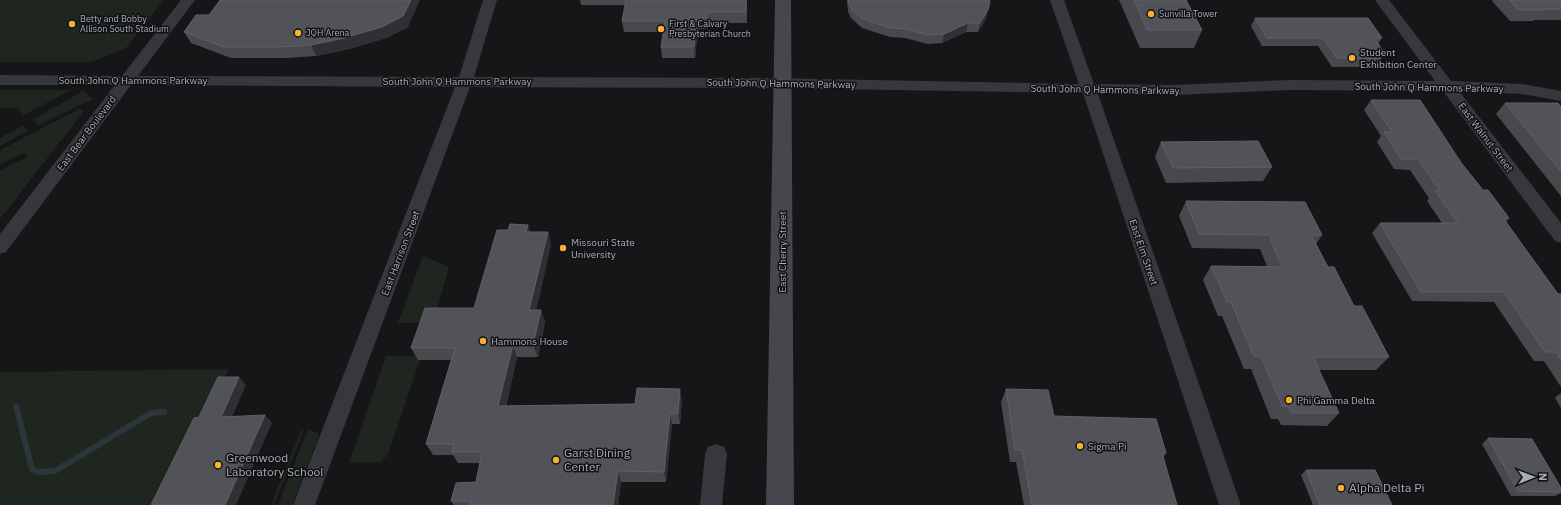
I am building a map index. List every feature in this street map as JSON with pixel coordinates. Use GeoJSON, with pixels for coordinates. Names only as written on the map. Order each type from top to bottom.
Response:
{"type":"FeatureCollection","features":[{"type":"Feature","properties":{"kind":"street","name":"East Bear Boulevard"},"geometry":{"type":"LineString","coordinates":[[0,247],[188,0]]}},
{"type":"Feature","properties":{"kind":"street","name":"East Harrison Street"},"geometry":{"type":"LineString","coordinates":[[304,505],[465,81],[490,0]]}},
{"type":"Feature","properties":{"kind":"street","name":"East Cherry Street"},"geometry":{"type":"LineString","coordinates":[[780,505],[783,0]]}},
{"type":"Feature","properties":{"kind":"street","name":"East Elm Street"},"geometry":{"type":"LineString","coordinates":[[1057,0],[1089,89],[1230,505]]}},
{"type":"Feature","properties":{"kind":"street","name":"East Walnut Street"},"geometry":{"type":"LineString","coordinates":[[1382,0],[1561,236]]}},
{"type":"Feature","properties":{"kind":"street","name":"South John Q Hammons Parkway"},"geometry":{"type":"LineString","coordinates":[[0,80],[127,79],[783,83],[1217,90],[1290,85],[1448,86],[1505,88],[1561,96]]}},
{"type":"Feature","properties":{"kind":"street"},"geometry":{"type":"LineString","coordinates":[[711,505],[716,454]]}},
{"type":"Feature","properties":{"kind":"shaded area","name":"Betty and Bobby Allison South Stadium"},"geometry":{"type":"Polygon","coordinates":[[[0,0],[164,0],[126,48],[92,62],[0,62],[0,0]]]}},
{"type":"Feature","properties":{"kind":"shaded area"},"geometry":{"type":"Polygon","coordinates":[[[0,90],[71,90],[24,115],[17,108],[0,108],[0,90]]]}},
{"type":"Feature","properties":{"kind":"shaded area"},"geometry":{"type":"Polygon","coordinates":[[[83,91],[93,99],[39,125],[32,120],[83,91]]]}},
{"type":"Feature","properties":{"kind":"shaded area"},"geometry":{"type":"Polygon","coordinates":[[[79,109],[84,111],[0,219],[0,191],[2,189],[0,189],[0,170],[28,157],[24,153],[0,164],[0,150],[79,109]]]}},
{"type":"Feature","properties":{"kind":"shaded area"},"geometry":{"type":"Polygon","coordinates":[[[23,125],[29,131],[0,146],[0,138],[23,125]]]}},
{"type":"Feature","properties":{"kind":"shaded area"},"geometry":{"type":"Polygon","coordinates":[[[423,256],[449,267],[434,320],[430,323],[398,323],[423,256]]]}},
{"type":"Feature","properties":{"kind":"shaded area"},"geometry":{"type":"Polygon","coordinates":[[[386,356],[420,356],[420,360],[387,457],[384,457],[381,462],[349,463],[386,356]]]}},
{"type":"Feature","properties":{"kind":"shaded area"},"geometry":{"type":"Polygon","coordinates":[[[229,369],[164,505],[0,505],[0,372],[229,369]]]}},
{"type":"Feature","properties":{"kind":"shaded area"},"geometry":{"type":"Polygon","coordinates":[[[308,429],[318,433],[318,438],[292,505],[278,505],[308,429]]]}},
{"type":"Feature","properties":{"kind":"shaded area"},"geometry":{"type":"Polygon","coordinates":[[[304,430],[274,505],[271,505],[301,431],[304,430]]]}},
{"type":"Feature","properties":{"kind":"building","name":"JQH Arena"},"geometry":{"type":"Polygon","coordinates":[[[220,0],[411,0],[403,16],[382,27],[344,38],[311,45],[281,47],[224,47],[184,32],[196,15],[209,15],[220,0]]]}},
{"type":"Feature","properties":{"kind":"building","name":"First & Calvary Presbyterian Church"},"geometry":{"type":"Polygon","coordinates":[[[626,0],[746,0],[746,12],[707,12],[707,18],[697,18],[694,47],[661,47],[665,21],[622,21],[626,0]]]}},
{"type":"Feature","properties":{"kind":"building"},"geometry":{"type":"Polygon","coordinates":[[[848,0],[990,1],[988,10],[980,23],[968,23],[944,34],[929,35],[906,29],[891,28],[863,19],[852,10],[848,0]]]}},
{"type":"Feature","properties":{"kind":"building"},"geometry":{"type":"Polygon","coordinates":[[[1134,0],[1186,0],[1202,30],[1147,30],[1134,0]]]}},
{"type":"Feature","properties":{"kind":"building"},"geometry":{"type":"Polygon","coordinates":[[[1509,0],[1561,0],[1561,9],[1518,10],[1509,0]]]}},
{"type":"Feature","properties":{"kind":"building"},"geometry":{"type":"Polygon","coordinates":[[[1255,18],[1368,18],[1382,38],[1374,38],[1384,52],[1376,52],[1381,59],[1337,58],[1323,38],[1267,38],[1255,18]]]}},
{"type":"Feature","properties":{"kind":"building"},"geometry":{"type":"Polygon","coordinates":[[[1371,100],[1420,100],[1462,164],[1483,190],[1488,190],[1509,218],[1503,218],[1558,294],[1561,294],[1561,360],[1556,352],[1545,352],[1504,292],[1421,292],[1380,223],[1458,223],[1435,191],[1440,191],[1418,159],[1401,159],[1384,132],[1392,132],[1371,100]]]}},
{"type":"Feature","properties":{"kind":"building"},"geometry":{"type":"Polygon","coordinates":[[[1505,103],[1558,103],[1561,107],[1561,172],[1505,103]]]}},
{"type":"Feature","properties":{"kind":"building"},"geometry":{"type":"Polygon","coordinates":[[[1258,141],[1272,167],[1173,168],[1161,142],[1258,141]]]}},
{"type":"Feature","properties":{"kind":"building"},"geometry":{"type":"Polygon","coordinates":[[[1186,201],[1305,202],[1322,235],[1311,235],[1328,267],[1334,267],[1354,306],[1362,306],[1389,357],[1313,357],[1339,413],[1292,413],[1289,407],[1282,406],[1261,356],[1254,356],[1231,302],[1227,302],[1211,266],[1282,267],[1269,235],[1199,234],[1186,201]]]}},
{"type":"Feature","properties":{"kind":"building"},"geometry":{"type":"Polygon","coordinates":[[[510,224],[528,225],[526,232],[548,232],[529,310],[541,310],[533,345],[513,345],[498,406],[635,404],[637,388],[680,389],[678,414],[670,413],[664,472],[618,471],[613,505],[470,505],[471,501],[451,501],[456,483],[476,482],[482,452],[452,452],[454,444],[426,444],[455,348],[411,348],[425,308],[474,308],[497,230],[508,230],[510,224]]]}},
{"type":"Feature","properties":{"kind":"building","name":"Greenwood Laboratory School"},"geometry":{"type":"Polygon","coordinates":[[[218,377],[239,377],[221,417],[265,415],[225,505],[151,505],[194,418],[199,417],[218,377]]]}},
{"type":"Feature","properties":{"kind":"building"},"geometry":{"type":"Polygon","coordinates":[[[1006,389],[1048,390],[1054,416],[1156,419],[1166,453],[1162,453],[1177,505],[1032,505],[1022,450],[1015,450],[1006,389]]]}},
{"type":"Feature","properties":{"kind":"building"},"geometry":{"type":"Polygon","coordinates":[[[1488,438],[1532,439],[1561,488],[1561,492],[1518,491],[1488,438]]]}},
{"type":"Feature","properties":{"kind":"building","name":"Alpha Delta Pi"},"geometry":{"type":"Polygon","coordinates":[[[1306,470],[1375,470],[1392,505],[1320,505],[1306,470]]]}},
{"type":"Feature","properties":{"kind":"waterway"},"geometry":{"type":"LineString","coordinates":[[16,406],[32,469],[39,472],[55,471],[151,413],[164,412]]}},
{"type":"Feature","properties":{"kind":"place","name":"Sunvilla Tower"},"geometry":{"type":"Point","coordinates":[1151,14]}},
{"type":"Feature","properties":{"kind":"place","name":"Betty and Bobby Allison South Stadium"},"geometry":{"type":"Point","coordinates":[72,24]}},
{"type":"Feature","properties":{"kind":"place","name":"First & Calvary Presbyterian Church"},"geometry":{"type":"Point","coordinates":[661,29]}},
{"type":"Feature","properties":{"kind":"place","name":"JQH Arena"},"geometry":{"type":"Point","coordinates":[298,33]}},
{"type":"Feature","properties":{"kind":"place","name":"Student Exhibition Center"},"geometry":{"type":"Point","coordinates":[1352,58]}},
{"type":"Feature","properties":{"kind":"place","name":"Missouri State University"},"geometry":{"type":"Point","coordinates":[563,248]}},
{"type":"Feature","properties":{"kind":"place","name":"Hammons House"},"geometry":{"type":"Point","coordinates":[483,341]}},
{"type":"Feature","properties":{"kind":"place","name":"Phi Gamma Delta"},"geometry":{"type":"Point","coordinates":[1289,400]}},
{"type":"Feature","properties":{"kind":"place","name":"Sigma Pi"},"geometry":{"type":"Point","coordinates":[1080,446]}},
{"type":"Feature","properties":{"kind":"place","name":"Garst Dining Center"},"geometry":{"type":"Point","coordinates":[556,460]}},
{"type":"Feature","properties":{"kind":"place","name":"Greenwood Laboratory School"},"geometry":{"type":"Point","coordinates":[218,465]}},
{"type":"Feature","properties":{"kind":"place","name":"Alpha Delta Pi"},"geometry":{"type":"Point","coordinates":[1341,488]}}]}
